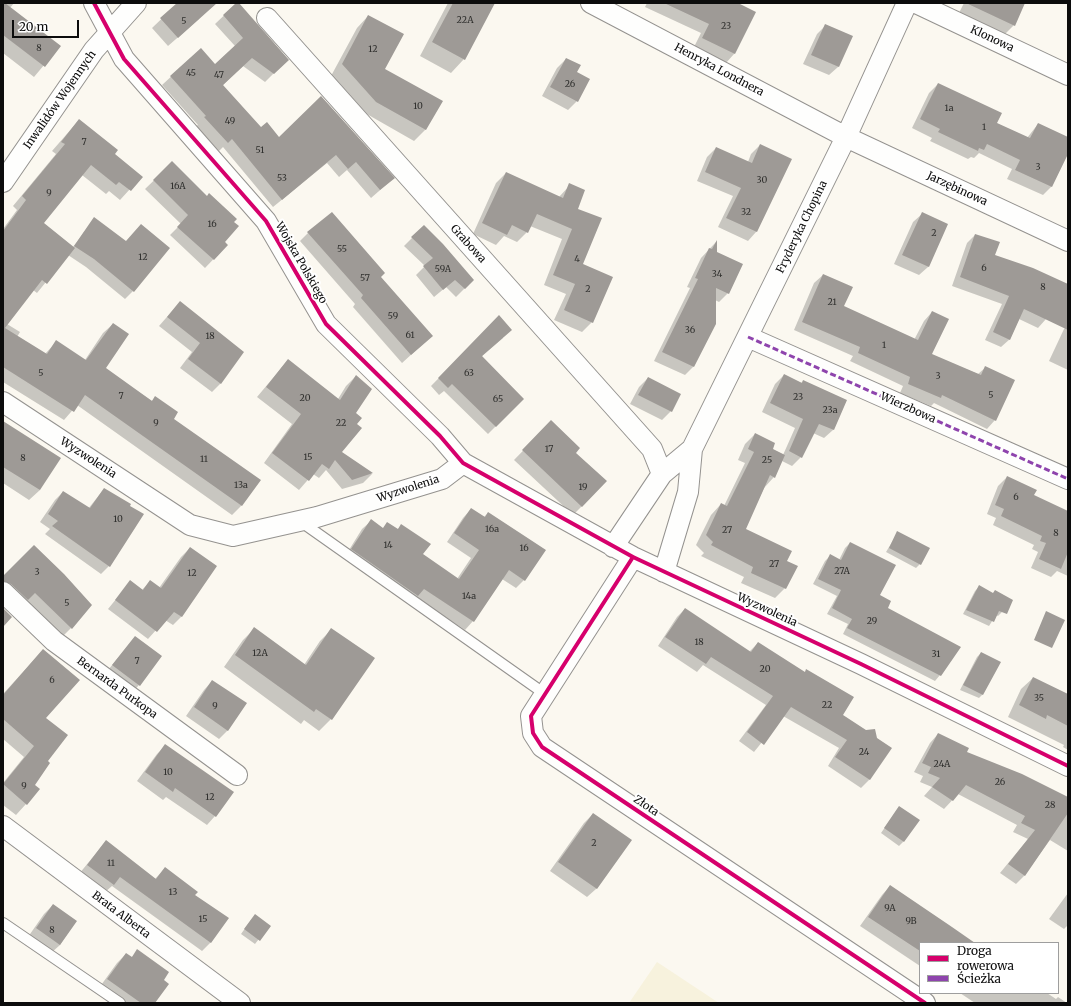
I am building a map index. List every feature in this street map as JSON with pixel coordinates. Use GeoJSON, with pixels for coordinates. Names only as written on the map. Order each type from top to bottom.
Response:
{"type":"FeatureCollection","features":[{"type":"Feature","properties":{"kind":"street","name":"Wojska Polskiego"},"geometry":{"type":"LineString","coordinates":[[94,3],[124,59],[266,221],[326,324],[440,436],[463,463]]}},
{"type":"Feature","properties":{"kind":"street","name":"Inwalidów Wojennych"},"geometry":{"type":"LineString","coordinates":[[3,182],[94,50],[136,3]]}},
{"type":"Feature","properties":{"kind":"street","name":"Henryka Londnera"},"geometry":{"type":"LineString","coordinates":[[592,3],[846,137]]}},
{"type":"Feature","properties":{"kind":"street","name":"Fryderyka Chopina"},"geometry":{"type":"LineString","coordinates":[[664,572],[688,492],[692,449],[846,137],[907,3]]}},
{"type":"Feature","properties":{"kind":"street","name":"Klonowa"},"geometry":{"type":"LineString","coordinates":[[916,3],[1068,75]]}},
{"type":"Feature","properties":{"kind":"street","name":"Grabowa"},"geometry":{"type":"LineString","coordinates":[[267,18],[652,449],[662,474]]}},
{"type":"Feature","properties":{"kind":"street","name":"Jarzębinowa"},"geometry":{"type":"LineString","coordinates":[[846,137],[1068,241]]}},
{"type":"Feature","properties":{"kind":"street","name":"Wierzbowa"},"geometry":{"type":"LineString","coordinates":[[748,337],[1068,479]]}},
{"type":"Feature","properties":{"kind":"street","name":"Wyzwolenia"},"geometry":{"type":"LineString","coordinates":[[3,402],[190,525],[233,536],[317,517],[442,479],[463,463],[613,547],[861,664],[1068,766]]}},
{"type":"Feature","properties":{"kind":"street","name":"Fryderyka Chopina"},"geometry":{"type":"LineString","coordinates":[[613,547],[662,474],[692,449]]}},
{"type":"Feature","properties":{"kind":"street","name":"Złota"},"geometry":{"type":"LineString","coordinates":[[633,557],[546,694],[530,716],[533,733],[542,748],[925,1003]]}},
{"type":"Feature","properties":{"kind":"street","name":"Bernarda Purkopa"},"geometry":{"type":"LineString","coordinates":[[3,592],[54,641],[237,775]]}},
{"type":"Feature","properties":{"kind":"street","name":"Brata Alberta"},"geometry":{"type":"LineString","coordinates":[[3,826],[240,1003]]}},
{"type":"Feature","properties":{"kind":"lane"},"geometry":{"type":"LineString","coordinates":[[300,521],[546,694]]}},
{"type":"Feature","properties":{"kind":"lane"},"geometry":{"type":"LineString","coordinates":[[3,923],[120,1003]]}},
{"type":"Feature","properties":{"kind":"shaded area"},"geometry":{"type":"Polygon","coordinates":[[[657,962],[719,1003],[629,1003],[657,962]]]}},
{"type":"Feature","properties":{"kind":"building"},"geometry":{"type":"Polygon","coordinates":[[[3,3],[61,46],[45,67],[3,35],[3,3]]]}},
{"type":"Feature","properties":{"kind":"building"},"geometry":{"type":"Polygon","coordinates":[[[177,3],[217,3],[178,38],[160,18],[177,3]]]}},
{"type":"Feature","properties":{"kind":"building"},"geometry":{"type":"Polygon","coordinates":[[[236,3],[239,3],[289,60],[274,74],[252,58],[223,85],[261,127],[267,122],[279,137],[321,96],[395,178],[380,190],[356,162],[348,169],[336,155],[282,200],[232,139],[228,143],[204,117],[206,116],[170,76],[201,48],[215,64],[243,38],[223,15],[236,3]]]}},
{"type":"Feature","properties":{"kind":"building"},"geometry":{"type":"Polygon","coordinates":[[[453,3],[495,3],[465,60],[432,42],[453,3]]]}},
{"type":"Feature","properties":{"kind":"building"},"geometry":{"type":"Polygon","coordinates":[[[664,3],[738,3],[756,12],[735,54],[702,38],[709,24],[664,3]]]}},
{"type":"Feature","properties":{"kind":"building"},"geometry":{"type":"Polygon","coordinates":[[[966,3],[1025,3],[1015,26],[966,3]]]}},
{"type":"Feature","properties":{"kind":"building"},"geometry":{"type":"Polygon","coordinates":[[[368,15],[404,34],[385,69],[443,101],[426,130],[376,102],[342,64],[368,15]]]}},
{"type":"Feature","properties":{"kind":"building"},"geometry":{"type":"Polygon","coordinates":[[[825,24],[853,36],[839,67],[811,55],[825,24]]]}},
{"type":"Feature","properties":{"kind":"building"},"geometry":{"type":"Polygon","coordinates":[[[566,58],[581,65],[577,72],[590,79],[578,102],[550,87],[566,58]]]}},
{"type":"Feature","properties":{"kind":"building"},"geometry":{"type":"Polygon","coordinates":[[[938,83],[1002,113],[997,123],[1030,138],[1038,123],[1068,137],[1068,154],[1052,187],[1015,170],[1020,160],[987,144],[984,150],[979,148],[978,151],[938,132],[940,129],[920,119],[938,83]]]}},
{"type":"Feature","properties":{"kind":"building"},"geometry":{"type":"Polygon","coordinates":[[[79,119],[118,150],[115,154],[143,177],[131,191],[119,182],[116,185],[91,165],[44,223],[75,248],[47,284],[42,280],[5,328],[47,354],[56,340],[86,360],[113,323],[129,334],[106,368],[152,401],[155,396],[178,412],[174,419],[261,480],[242,506],[85,395],[74,412],[3,367],[3,231],[26,200],[22,196],[65,144],[61,142],[79,119]]]}},
{"type":"Feature","properties":{"kind":"building"},"geometry":{"type":"Polygon","coordinates":[[[760,144],[792,159],[757,232],[726,218],[741,188],[705,172],[716,147],[752,163],[760,144]]]}},
{"type":"Feature","properties":{"kind":"building"},"geometry":{"type":"Polygon","coordinates":[[[172,161],[207,196],[209,193],[237,219],[234,222],[239,226],[225,242],[228,245],[214,260],[177,227],[188,215],[153,180],[172,161]]]}},
{"type":"Feature","properties":{"kind":"building"},"geometry":{"type":"Polygon","coordinates":[[[506,172],[563,198],[569,183],[585,190],[578,209],[602,218],[583,264],[613,277],[593,323],[564,310],[575,284],[553,275],[572,229],[537,214],[528,233],[512,225],[507,235],[482,223],[506,172]]]}},
{"type":"Feature","properties":{"kind":"building"},"geometry":{"type":"Polygon","coordinates":[[[332,212],[385,273],[381,277],[433,336],[411,355],[361,298],[363,295],[307,232],[332,212]]]}},
{"type":"Feature","properties":{"kind":"building"},"geometry":{"type":"Polygon","coordinates":[[[922,212],[948,224],[929,267],[902,255],[922,212]]]}},
{"type":"Feature","properties":{"kind":"building"},"geometry":{"type":"Polygon","coordinates":[[[94,217],[126,241],[141,224],[170,248],[134,292],[94,259],[74,246],[94,217]]]}},
{"type":"Feature","properties":{"kind":"building"},"geometry":{"type":"Polygon","coordinates":[[[424,225],[443,244],[474,280],[465,289],[455,280],[443,290],[423,266],[433,258],[411,237],[424,225]]]}},
{"type":"Feature","properties":{"kind":"building"},"geometry":{"type":"Polygon","coordinates":[[[975,234],[1000,242],[995,255],[1033,268],[1068,284],[1068,330],[1024,309],[1010,340],[993,332],[1009,296],[960,277],[975,234]]]}},
{"type":"Feature","properties":{"kind":"building"},"geometry":{"type":"Polygon","coordinates":[[[717,240],[717,252],[743,264],[729,294],[716,288],[716,324],[694,367],[662,352],[698,279],[695,278],[709,248],[712,249],[717,240]]]}},
{"type":"Feature","properties":{"kind":"building"},"geometry":{"type":"Polygon","coordinates":[[[823,274],[853,287],[844,306],[918,340],[932,311],[949,319],[932,354],[981,375],[985,366],[1015,380],[996,421],[942,395],[941,398],[908,384],[910,377],[858,353],[860,347],[802,322],[823,274]]]}},
{"type":"Feature","properties":{"kind":"building"},"geometry":{"type":"Polygon","coordinates":[[[180,301],[244,352],[221,384],[188,359],[200,343],[167,317],[180,301]]]}},
{"type":"Feature","properties":{"kind":"building"},"geometry":{"type":"Polygon","coordinates":[[[499,315],[512,330],[482,356],[524,399],[496,427],[452,384],[448,388],[438,378],[499,315]]]}},
{"type":"Feature","properties":{"kind":"building"},"geometry":{"type":"Polygon","coordinates":[[[288,359],[340,400],[356,375],[372,389],[356,413],[362,418],[357,424],[362,428],[342,452],[373,473],[352,480],[335,460],[329,469],[322,464],[309,481],[272,453],[301,414],[266,387],[288,359]]]}},
{"type":"Feature","properties":{"kind":"building"},"geometry":{"type":"Polygon","coordinates":[[[784,374],[802,383],[803,380],[847,400],[834,430],[819,424],[802,458],[789,451],[803,419],[770,403],[784,374]]]}},
{"type":"Feature","properties":{"kind":"building"},"geometry":{"type":"Polygon","coordinates":[[[648,377],[681,394],[672,412],[638,395],[648,377]]]}},
{"type":"Feature","properties":{"kind":"building"},"geometry":{"type":"Polygon","coordinates":[[[551,420],[580,448],[576,453],[607,481],[582,507],[522,450],[551,420]]]}},
{"type":"Feature","properties":{"kind":"building"},"geometry":{"type":"Polygon","coordinates":[[[3,421],[61,458],[40,490],[3,467],[3,421]]]}},
{"type":"Feature","properties":{"kind":"building"},"geometry":{"type":"Polygon","coordinates":[[[755,433],[775,443],[773,449],[785,455],[775,478],[770,475],[746,529],[792,551],[787,561],[798,566],[786,589],[751,573],[753,567],[711,545],[713,542],[706,535],[721,503],[727,506],[754,452],[748,449],[755,433]]]}},
{"type":"Feature","properties":{"kind":"building"},"geometry":{"type":"Polygon","coordinates":[[[1007,476],[1037,490],[1034,495],[1068,511],[1068,552],[1061,569],[1039,559],[1046,543],[1040,541],[1042,536],[1001,516],[1004,509],[995,505],[1007,476]]]}},
{"type":"Feature","properties":{"kind":"building"},"geometry":{"type":"Polygon","coordinates":[[[104,488],[131,504],[130,506],[144,514],[110,567],[52,526],[58,521],[48,514],[63,491],[90,508],[104,488]]]}},
{"type":"Feature","properties":{"kind":"building"},"geometry":{"type":"Polygon","coordinates":[[[471,508],[485,517],[488,512],[546,550],[525,581],[509,570],[474,622],[424,589],[418,596],[351,549],[371,519],[383,528],[387,522],[398,529],[401,524],[431,544],[423,554],[459,579],[479,550],[454,533],[471,508]]]}},
{"type":"Feature","properties":{"kind":"building"},"geometry":{"type":"Polygon","coordinates":[[[897,531],[930,548],[921,565],[889,548],[897,531]]]}},
{"type":"Feature","properties":{"kind":"building"},"geometry":{"type":"Polygon","coordinates":[[[850,542],[896,565],[880,595],[891,601],[888,608],[961,647],[941,676],[847,628],[852,619],[832,608],[841,590],[818,579],[830,554],[841,560],[850,542]]]}},
{"type":"Feature","properties":{"kind":"building"},"geometry":{"type":"Polygon","coordinates":[[[34,545],[64,574],[92,605],[72,629],[35,593],[28,600],[11,584],[3,581],[3,576],[34,545]]]}},
{"type":"Feature","properties":{"kind":"building"},"geometry":{"type":"Polygon","coordinates":[[[190,547],[217,566],[182,617],[174,612],[157,632],[115,600],[130,580],[143,590],[150,580],[161,588],[190,547]]]}},
{"type":"Feature","properties":{"kind":"building"},"geometry":{"type":"Polygon","coordinates":[[[979,585],[993,593],[995,590],[1013,600],[1007,614],[999,611],[994,622],[966,610],[979,585]]]}},
{"type":"Feature","properties":{"kind":"building"},"geometry":{"type":"Polygon","coordinates":[[[3,608],[12,617],[3,627],[3,608]]]}},
{"type":"Feature","properties":{"kind":"building"},"geometry":{"type":"Polygon","coordinates":[[[685,608],[751,652],[758,642],[805,672],[806,669],[854,697],[843,715],[866,730],[875,729],[877,738],[892,748],[870,780],[835,757],[847,740],[791,707],[764,745],[747,732],[773,696],[711,657],[706,664],[665,637],[685,608]]]}},
{"type":"Feature","properties":{"kind":"building"},"geometry":{"type":"Polygon","coordinates":[[[1046,611],[1065,620],[1052,648],[1034,640],[1046,611]]]}},
{"type":"Feature","properties":{"kind":"building"},"geometry":{"type":"Polygon","coordinates":[[[254,627],[306,665],[331,628],[375,658],[332,720],[316,709],[314,712],[235,655],[254,627]]]}},
{"type":"Feature","properties":{"kind":"building"},"geometry":{"type":"Polygon","coordinates":[[[135,636],[162,656],[140,686],[112,665],[135,636]]]}},
{"type":"Feature","properties":{"kind":"building"},"geometry":{"type":"Polygon","coordinates":[[[43,649],[80,680],[46,718],[68,735],[48,761],[50,763],[35,785],[40,789],[27,805],[3,784],[34,746],[3,719],[3,695],[43,649]]]}},
{"type":"Feature","properties":{"kind":"building"},"geometry":{"type":"Polygon","coordinates":[[[981,652],[1001,662],[983,695],[963,685],[981,652]]]}},
{"type":"Feature","properties":{"kind":"building"},"geometry":{"type":"Polygon","coordinates":[[[1033,677],[1068,694],[1068,726],[1047,715],[1046,719],[1019,705],[1033,677]]]}},
{"type":"Feature","properties":{"kind":"building"},"geometry":{"type":"Polygon","coordinates":[[[212,680],[247,703],[228,731],[194,707],[212,680]]]}},
{"type":"Feature","properties":{"kind":"building"},"geometry":{"type":"Polygon","coordinates":[[[938,733],[969,748],[967,752],[1022,774],[1068,797],[1068,813],[1025,876],[1008,864],[1035,830],[1021,823],[1025,816],[966,785],[953,801],[932,787],[940,778],[928,773],[931,767],[922,763],[938,733]]]}},
{"type":"Feature","properties":{"kind":"building"},"geometry":{"type":"Polygon","coordinates":[[[165,744],[234,792],[216,817],[175,788],[173,792],[145,772],[165,744]]]}},
{"type":"Feature","properties":{"kind":"building"},"geometry":{"type":"Polygon","coordinates":[[[899,806],[920,820],[904,842],[884,828],[899,806]]]}},
{"type":"Feature","properties":{"kind":"building"},"geometry":{"type":"Polygon","coordinates":[[[593,813],[632,840],[597,889],[558,862],[593,813]]]}},
{"type":"Feature","properties":{"kind":"building"},"geometry":{"type":"Polygon","coordinates":[[[106,840],[156,879],[165,867],[198,892],[195,895],[229,918],[211,943],[120,877],[114,885],[87,865],[106,840]]]}},
{"type":"Feature","properties":{"kind":"building"},"geometry":{"type":"Polygon","coordinates":[[[890,885],[974,942],[919,942],[919,950],[868,917],[890,885]]]}},
{"type":"Feature","properties":{"kind":"building"},"geometry":{"type":"Polygon","coordinates":[[[53,904],[77,921],[60,945],[36,928],[53,904]]]}},
{"type":"Feature","properties":{"kind":"building"},"geometry":{"type":"Polygon","coordinates":[[[255,914],[271,926],[260,941],[244,929],[255,914]]]}},
{"type":"Feature","properties":{"kind":"building"},"geometry":{"type":"Polygon","coordinates":[[[137,949],[169,972],[164,980],[169,984],[155,1003],[141,1003],[107,979],[126,953],[132,957],[137,949]]]}},
{"type":"Feature","properties":{"kind":"marked path"},"geometry":{"type":"LineString","coordinates":[[748,337],[1068,479]]}},
{"type":"Feature","properties":{"kind":"cycle path"},"geometry":{"type":"LineString","coordinates":[[94,3],[124,59],[266,221],[326,324],[440,436],[463,463],[633,557],[861,664],[1068,766]]}},
{"type":"Feature","properties":{"kind":"cycle path"},"geometry":{"type":"LineString","coordinates":[[633,557],[531,716],[533,733],[542,747],[925,1003]]}}]}
